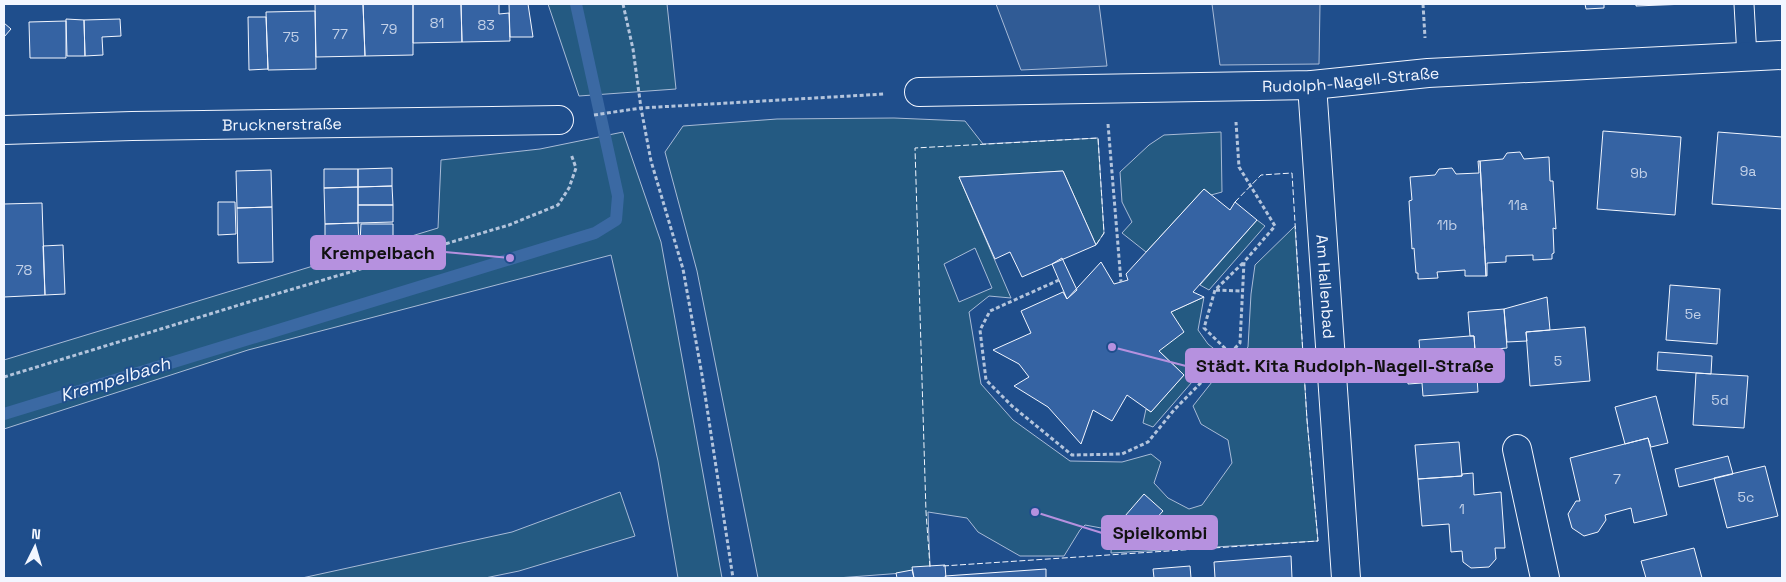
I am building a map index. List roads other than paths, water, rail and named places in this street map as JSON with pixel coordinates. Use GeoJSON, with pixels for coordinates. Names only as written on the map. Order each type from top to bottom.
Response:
{"type":"FeatureCollection","features":[{"type":"Feature","properties":{"kind":"street","name":"Rudolph-Nagell-Straße"},"geometry":{"type":"LineString","coordinates":[[920,92],[1312,85],[1428,73],[1782,55]]}},
{"type":"Feature","properties":{"kind":"street","name":"Am Hallenbad"},"geometry":{"type":"LineString","coordinates":[[1312,85],[1346,578]]}},
{"type":"Feature","properties":{"kind":"street","name":"Brucknerstraße"},"geometry":{"type":"LineString","coordinates":[[4,130],[132,126],[559,120]]}},
{"type":"Feature","properties":{"kind":"street"},"geometry":{"type":"LineString","coordinates":[[1517,449],[1545,578]]}},
{"type":"Feature","properties":{"kind":"lane"},"geometry":{"type":"LineString","coordinates":[[1744,4],[1747,57]]}},
{"type":"Feature","properties":{"kind":"waterway","name":"Krempelbach"},"geometry":{"type":"LineString","coordinates":[[4,414],[595,233],[616,220],[618,196],[576,4]]}},
{"type":"Feature","properties":{"kind":"place","name":"Krempelbach"},"geometry":{"type":"Point","coordinates":[510,258]}},
{"type":"Feature","properties":{"kind":"place","name":"Städt. Kita Rudolph-Nagell-Straße"},"geometry":{"type":"Point","coordinates":[1112,347]}},
{"type":"Feature","properties":{"kind":"place","name":"Spielkombi"},"geometry":{"type":"Point","coordinates":[1035,512]}}]}
